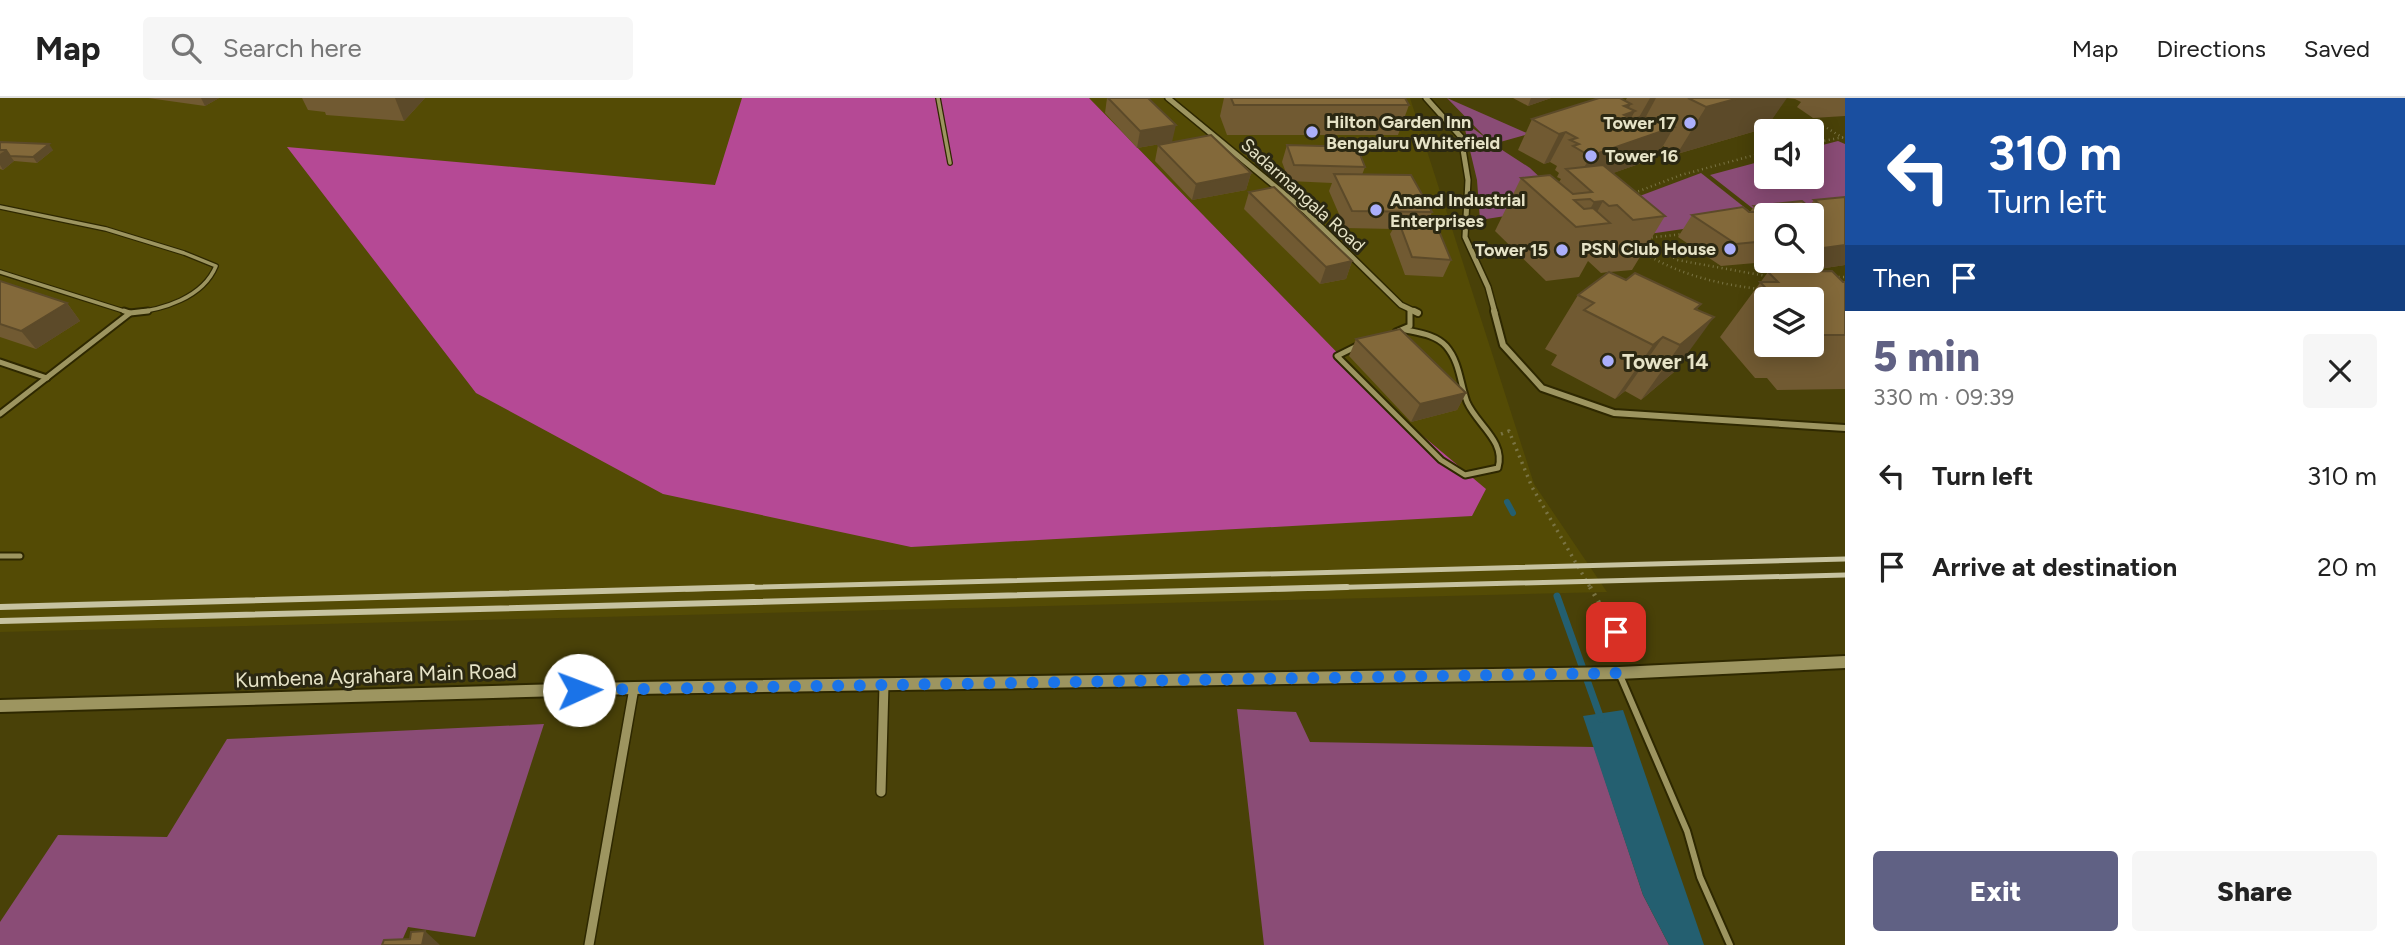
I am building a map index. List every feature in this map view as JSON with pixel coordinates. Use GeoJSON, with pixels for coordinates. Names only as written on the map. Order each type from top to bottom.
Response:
{"type":"FeatureCollection","features":[{"type":"Feature","properties":{"kind":"street","name":"Sadarmangala Road"},"geometry":{"type":"LineString","coordinates":[[1168,98],[1305,211],[1401,305],[1418,313]]}},
{"type":"Feature","properties":{"kind":"street"},"geometry":{"type":"LineString","coordinates":[[1426,98],[1461,137],[1468,180],[1465,237],[1488,287],[1503,345],[1542,388],[1614,412],[1845,428]]}},
{"type":"Feature","properties":{"kind":"street","name":"Kumbena Agrahara Main Road"},"geometry":{"type":"LineString","coordinates":[[0,706],[634,688],[1619,673],[1845,662]]}},
{"type":"Feature","properties":{"kind":"street"},"geometry":{"type":"LineString","coordinates":[[881,792],[884,685]]}},
{"type":"Feature","properties":{"kind":"street"},"geometry":{"type":"LineString","coordinates":[[589,945],[634,688]]}},
{"type":"Feature","properties":{"kind":"lane"},"geometry":{"type":"LineString","coordinates":[[938,98],[950,163]]}},
{"type":"Feature","properties":{"kind":"lane"},"geometry":{"type":"LineString","coordinates":[[0,207],[86,223],[151,241],[216,266],[210,278],[173,305],[130,313],[0,272]]}},
{"type":"Feature","properties":{"kind":"lane"},"geometry":{"type":"LineString","coordinates":[[1384,337],[1406,330],[1410,326],[1410,310]]}},
{"type":"Feature","properties":{"kind":"lane"},"geometry":{"type":"LineString","coordinates":[[0,414],[130,313]]}},
{"type":"Feature","properties":{"kind":"lane"},"geometry":{"type":"LineString","coordinates":[[1363,344],[1337,356],[1441,460],[1465,475],[1498,468],[1501,457],[1492,438],[1470,410],[1457,358],[1441,341],[1406,330]]}},
{"type":"Feature","properties":{"kind":"lane"},"geometry":{"type":"LineString","coordinates":[[0,362],[47,378]]}},
{"type":"Feature","properties":{"kind":"lane"},"geometry":{"type":"LineString","coordinates":[[0,556],[20,556]]}},
{"type":"Feature","properties":{"kind":"lane"},"geometry":{"type":"LineString","coordinates":[[1619,673],[1686,831],[1700,877],[1730,945]]}},
{"type":"Feature","properties":{"kind":"path"},"geometry":{"type":"LineString","coordinates":[[1827,128],[1844,138]]}},
{"type":"Feature","properties":{"kind":"path"},"geometry":{"type":"LineString","coordinates":[[1824,141],[1844,138]]}},
{"type":"Feature","properties":{"kind":"path"},"geometry":{"type":"LineString","coordinates":[[1624,197],[1681,175],[1754,155]]}},
{"type":"Feature","properties":{"kind":"path"},"geometry":{"type":"LineString","coordinates":[[1686,233],[1646,238],[1677,260],[1773,276]]}},
{"type":"Feature","properties":{"kind":"path"},"geometry":{"type":"LineString","coordinates":[[1635,248],[1660,264],[1694,278],[1754,288]]}},
{"type":"Feature","properties":{"kind":"path"},"geometry":{"type":"LineString","coordinates":[[1833,277],[1845,277]]}},
{"type":"Feature","properties":{"kind":"path"},"geometry":{"type":"LineString","coordinates":[[1492,438],[1509,431],[1532,487],[1616,632],[1614,640],[1619,673]]}},
{"type":"Feature","properties":{"kind":"shaded area"},"geometry":{"type":"Polygon","coordinates":[[[0,98],[1410,98],[1534,484],[1607,592],[0,632],[0,98]]]}},
{"type":"Feature","properties":{"kind":"shaded area"},"geometry":{"type":"Polygon","coordinates":[[[742,98],[1089,98],[1398,415],[1486,489],[1472,516],[911,547],[663,494],[476,393],[287,147],[715,185],[742,98]]]}},
{"type":"Feature","properties":{"kind":"shaded area"},"geometry":{"type":"Polygon","coordinates":[[[1447,98],[1529,134],[1493,144],[1530,168],[1566,202],[1563,207],[1480,220],[1477,180],[1463,121],[1486,138],[1447,98]]]}},
{"type":"Feature","properties":{"kind":"shaded area"},"geometry":{"type":"Polygon","coordinates":[[[1838,141],[1845,144],[1845,210],[1824,211],[1824,203],[1754,203],[1754,209],[1710,175],[1754,163],[1754,189],[1824,189],[1824,145],[1838,141]]]}},
{"type":"Feature","properties":{"kind":"shaded area"},"geometry":{"type":"Polygon","coordinates":[[[1701,173],[1754,215],[1754,219],[1649,234],[1629,200],[1701,173]]]}},
{"type":"Feature","properties":{"kind":"shaded area"},"geometry":{"type":"Polygon","coordinates":[[[1237,709],[1296,712],[1310,742],[1594,747],[1643,895],[1669,945],[1264,945],[1237,709]]]}},
{"type":"Feature","properties":{"kind":"shaded area"},"geometry":{"type":"Polygon","coordinates":[[[544,724],[475,937],[408,927],[400,945],[0,945],[0,922],[58,835],[167,837],[227,739],[544,724]]]}},
{"type":"Feature","properties":{"kind":"water"},"geometry":{"type":"Polygon","coordinates":[[[1623,710],[1704,945],[1669,945],[1643,895],[1583,716],[1623,710]]]}},
{"type":"Feature","properties":{"kind":"building"},"geometry":{"type":"Polygon","coordinates":[[[1108,98],[1148,98],[1176,125],[1140,131],[1108,98]]]}},
{"type":"Feature","properties":{"kind":"building"},"geometry":{"type":"Polygon","coordinates":[[[1231,98],[1405,98],[1409,105],[1234,105],[1231,98]]]}},
{"type":"Feature","properties":{"kind":"building"},"geometry":{"type":"Polygon","coordinates":[[[1599,98],[1620,98],[1631,104],[1624,106],[1635,111],[1624,115],[1636,121],[1631,122],[1636,125],[1644,122],[1637,118],[1643,116],[1651,120],[1656,118],[1674,127],[1590,156],[1573,146],[1579,144],[1570,140],[1577,138],[1566,132],[1559,134],[1532,119],[1599,98]]]}},
{"type":"Feature","properties":{"kind":"building"},"geometry":{"type":"Polygon","coordinates":[[[1688,98],[1739,98],[1706,107],[1688,98]]]}},
{"type":"Feature","properties":{"kind":"building"},"geometry":{"type":"Polygon","coordinates":[[[1211,135],[1251,173],[1196,184],[1158,145],[1211,135]]]}},
{"type":"Feature","properties":{"kind":"building"},"geometry":{"type":"Polygon","coordinates":[[[0,142],[49,144],[33,157],[10,156],[6,150],[0,150],[0,142]]]}},
{"type":"Feature","properties":{"kind":"building"},"geometry":{"type":"Polygon","coordinates":[[[1287,145],[1357,147],[1365,167],[1294,165],[1287,145]]]}},
{"type":"Feature","properties":{"kind":"building"},"geometry":{"type":"Polygon","coordinates":[[[1603,165],[1665,216],[1633,220],[1617,205],[1609,206],[1603,201],[1594,202],[1590,199],[1574,200],[1584,209],[1593,208],[1610,223],[1576,227],[1521,178],[1550,175],[1573,194],[1592,192],[1566,169],[1603,165]]]}},
{"type":"Feature","properties":{"kind":"building"},"geometry":{"type":"Polygon","coordinates":[[[1334,174],[1411,175],[1432,212],[1352,211],[1334,174]]]}},
{"type":"Feature","properties":{"kind":"building"},"geometry":{"type":"Polygon","coordinates":[[[1274,187],[1352,261],[1326,267],[1249,192],[1274,187]]]}},
{"type":"Feature","properties":{"kind":"building"},"geometry":{"type":"Polygon","coordinates":[[[1845,197],[1845,245],[1824,248],[1824,203],[1814,200],[1845,197]]]}},
{"type":"Feature","properties":{"kind":"building"},"geometry":{"type":"Polygon","coordinates":[[[1743,207],[1754,212],[1754,242],[1736,244],[1692,215],[1743,207]]]}},
{"type":"Feature","properties":{"kind":"building"},"geometry":{"type":"Polygon","coordinates":[[[1397,217],[1434,219],[1451,260],[1412,257],[1397,217]]]}},
{"type":"Feature","properties":{"kind":"building"},"geometry":{"type":"Polygon","coordinates":[[[1832,271],[1845,282],[1845,335],[1824,335],[1824,287],[1765,287],[1760,282],[1778,282],[1769,273],[1832,271]]]}},
{"type":"Feature","properties":{"kind":"building"},"geometry":{"type":"Polygon","coordinates":[[[1609,272],[1626,280],[1635,273],[1701,304],[1695,309],[1714,317],[1680,345],[1663,337],[1653,345],[1584,310],[1594,303],[1578,295],[1609,272]]]}},
{"type":"Feature","properties":{"kind":"building"},"geometry":{"type":"Polygon","coordinates":[[[0,281],[67,303],[21,331],[0,324],[0,281]]]}},
{"type":"Feature","properties":{"kind":"building"},"geometry":{"type":"Polygon","coordinates":[[[1400,329],[1466,393],[1420,404],[1356,339],[1400,329]]]}},
{"type":"Feature","properties":{"kind":"building"},"geometry":{"type":"Polygon","coordinates":[[[425,931],[422,945],[382,945],[384,940],[410,939],[411,932],[425,931]]]}},
{"type":"Feature","properties":{"kind":"waterway"},"geometry":{"type":"LineString","coordinates":[[1507,502],[1513,513]]}},
{"type":"Feature","properties":{"kind":"waterway"},"geometry":{"type":"LineString","coordinates":[[1557,596],[1601,719]]}},
{"type":"Feature","properties":{"kind":"railway"},"geometry":{"type":"LineString","coordinates":[[686,589],[1845,559]]}},
{"type":"Feature","properties":{"kind":"railway"},"geometry":{"type":"LineString","coordinates":[[1277,589],[1845,575]]}},
{"type":"Feature","properties":{"kind":"railway"},"geometry":{"type":"LineString","coordinates":[[0,607],[753,587]]}},
{"type":"Feature","properties":{"kind":"railway"},"geometry":{"type":"LineString","coordinates":[[0,621],[1347,587]]}},
{"type":"Feature","properties":{"kind":"place","name":"Tower 17"},"geometry":{"type":"Point","coordinates":[1690,123]}},
{"type":"Feature","properties":{"kind":"place","name":"Hilton Garden Inn Bengaluru Whitefield"},"geometry":{"type":"Point","coordinates":[1312,132]}},
{"type":"Feature","properties":{"kind":"place","name":"Tower 16"},"geometry":{"type":"Point","coordinates":[1591,156]}},
{"type":"Feature","properties":{"kind":"place","name":"Anand Industrial Enterprises"},"geometry":{"type":"Point","coordinates":[1376,210]}},
{"type":"Feature","properties":{"kind":"place","name":"PSN Club House"},"geometry":{"type":"Point","coordinates":[1730,249]}},
{"type":"Feature","properties":{"kind":"place","name":"Tower 15"},"geometry":{"type":"Point","coordinates":[1562,250]}},
{"type":"Feature","properties":{"kind":"place","name":"Tower 14"},"geometry":{"type":"Point","coordinates":[1608,361]}},
{"type":"Feature","properties":{"kind":"route"},"geometry":{"type":"LineString","coordinates":[[579,690],[1619,673],[1614,640],[1616,632]]}}]}
